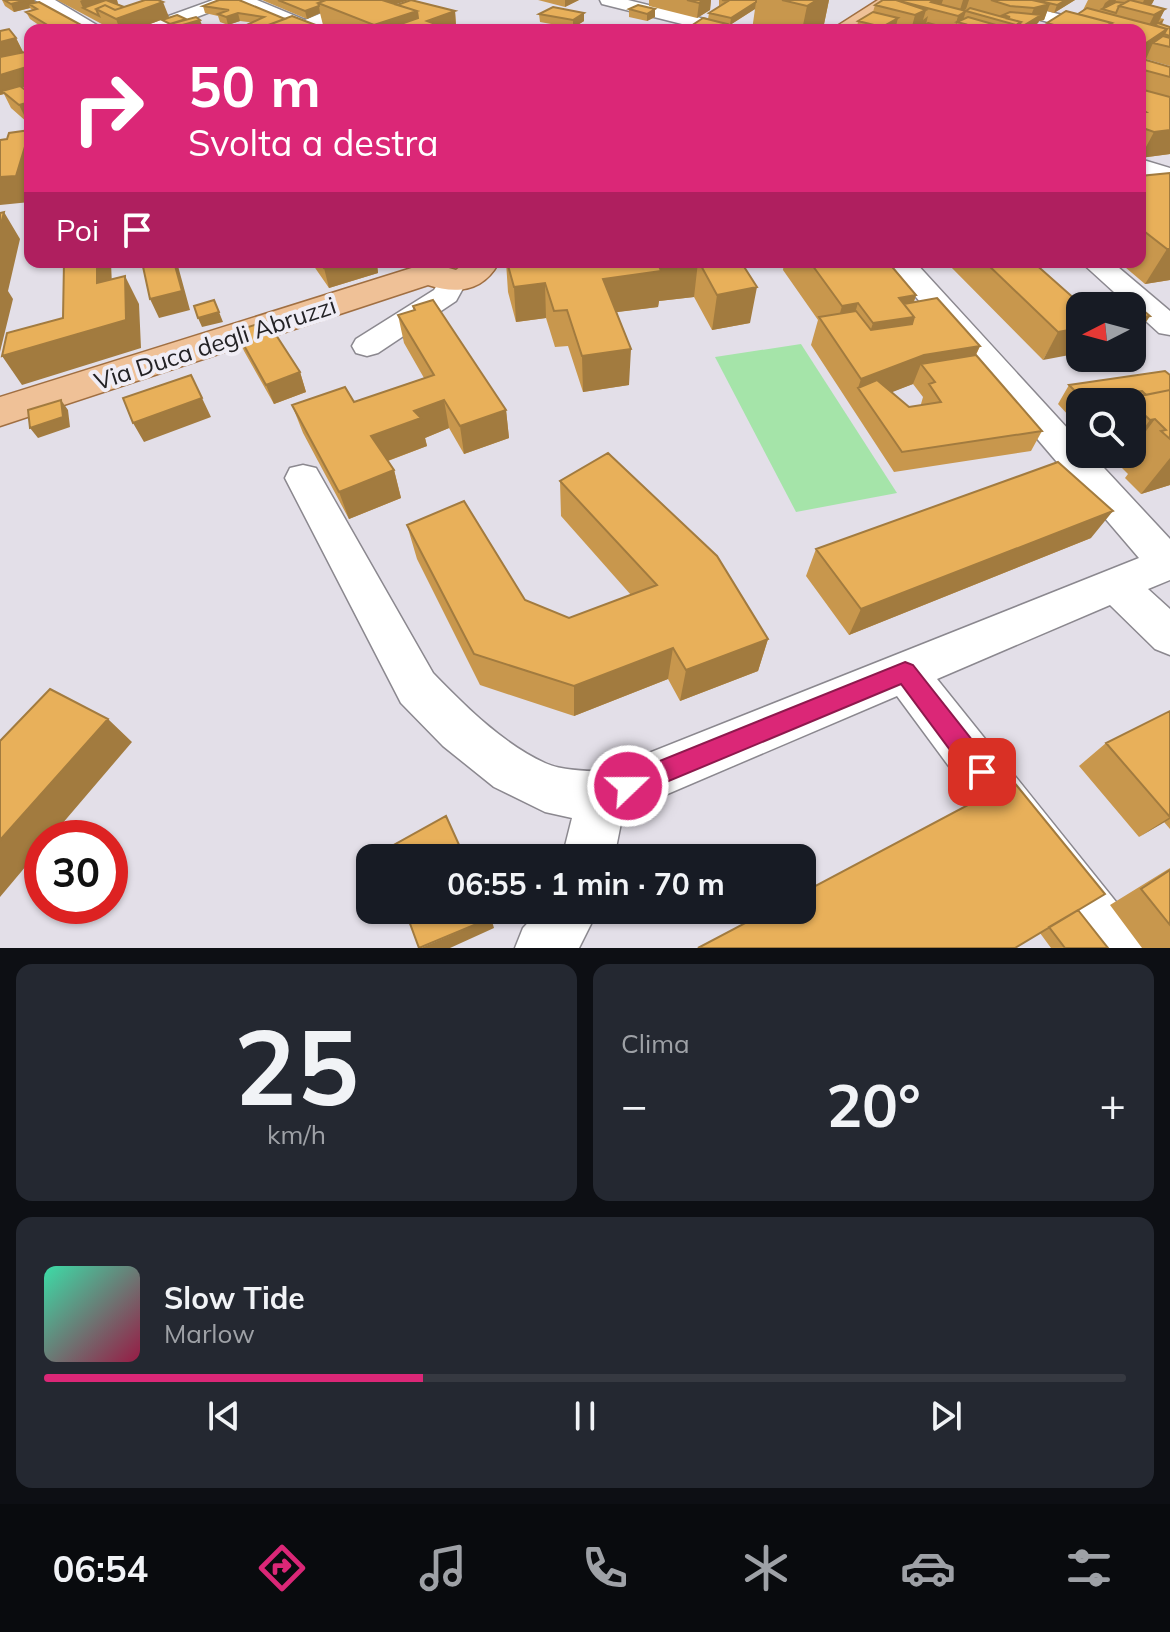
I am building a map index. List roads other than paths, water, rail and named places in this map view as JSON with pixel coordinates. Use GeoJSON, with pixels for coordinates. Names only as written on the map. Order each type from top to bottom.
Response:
{"type":"FeatureCollection","features":[{"type":"Feature","properties":{"kind":"main road"},"geometry":{"type":"LineString","coordinates":[[852,24],[892,0]]}},
{"type":"Feature","properties":{"kind":"main road"},"geometry":{"type":"LineString","coordinates":[[1146,180],[1170,177]]}},
{"type":"Feature","properties":{"kind":"main road","name":"Via Duca degli Abruzzi"},"geometry":{"type":"LineString","coordinates":[[0,412],[458,268]]}},
{"type":"Feature","properties":{"kind":"street"},"geometry":{"type":"LineString","coordinates":[[43,0],[85,24]]}},
{"type":"Feature","properties":{"kind":"street"},"geometry":{"type":"LineString","coordinates":[[163,24],[229,0]]}},
{"type":"Feature","properties":{"kind":"street"},"geometry":{"type":"LineString","coordinates":[[243,0],[294,24]]}},
{"type":"Feature","properties":{"kind":"street"},"geometry":{"type":"LineString","coordinates":[[316,24],[367,0]]}},
{"type":"Feature","properties":{"kind":"street"},"geometry":{"type":"LineString","coordinates":[[608,0],[638,3],[707,24]]}},
{"type":"Feature","properties":{"kind":"street"},"geometry":{"type":"LineString","coordinates":[[986,0],[1076,24]]}},
{"type":"Feature","properties":{"kind":"street"},"geometry":{"type":"LineString","coordinates":[[1055,24],[1082,7]]}},
{"type":"Feature","properties":{"kind":"street"},"geometry":{"type":"LineString","coordinates":[[1146,168],[1170,177]]}},
{"type":"Feature","properties":{"kind":"street"},"geometry":{"type":"LineString","coordinates":[[367,346],[446,295],[460,268]]}},
{"type":"Feature","properties":{"kind":"street"},"geometry":{"type":"LineString","coordinates":[[303,478],[417,688],[440,712],[498,760],[544,787],[601,797],[1169,563],[905,268]]}},
{"type":"Feature","properties":{"kind":"street"},"geometry":{"type":"LineString","coordinates":[[1102,268],[1170,326]]}},
{"type":"Feature","properties":{"kind":"street"},"geometry":{"type":"LineString","coordinates":[[1116,585],[1170,636]]}},
{"type":"Feature","properties":{"kind":"street"},"geometry":{"type":"LineString","coordinates":[[905,672],[1117,948]]}},
{"type":"Feature","properties":{"kind":"street"},"geometry":{"type":"LineString","coordinates":[[591,844],[601,797]]}},
{"type":"Feature","properties":{"kind":"street"},"geometry":{"type":"LineString","coordinates":[[543,948],[563,924]]}}]}
